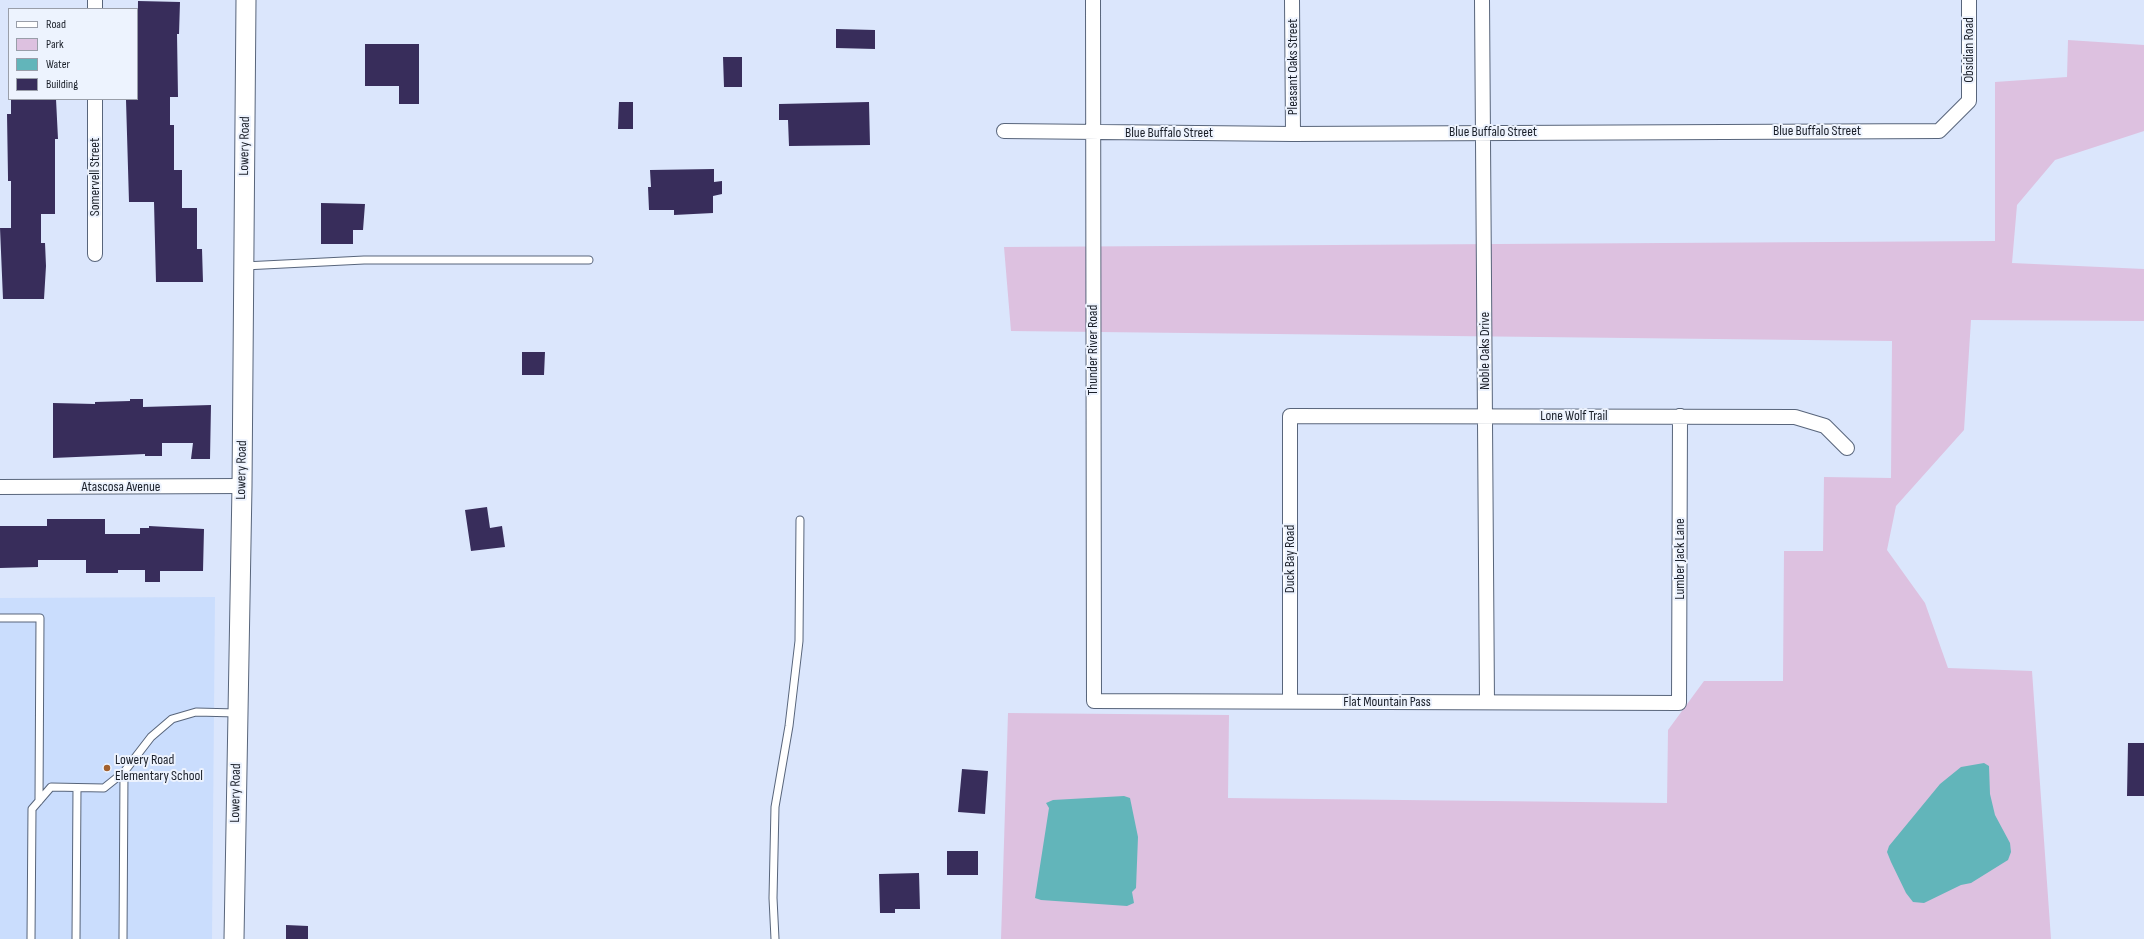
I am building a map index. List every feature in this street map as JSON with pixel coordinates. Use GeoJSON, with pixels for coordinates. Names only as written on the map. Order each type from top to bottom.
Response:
{"type":"FeatureCollection","features":[{"type":"Feature","properties":{"kind":"street","name":"Lowery Road"},"geometry":{"type":"LineString","coordinates":[[234,939],[242,486],[246,0]]}},
{"type":"Feature","properties":{"kind":"street","name":"Thunder River Road"},"geometry":{"type":"LineString","coordinates":[[1093,0],[1094,701]]}},
{"type":"Feature","properties":{"kind":"street","name":"Pleasant Oaks Street"},"geometry":{"type":"LineString","coordinates":[[1292,0],[1293,134]]}},
{"type":"Feature","properties":{"kind":"street","name":"Noble Oaks Drive"},"geometry":{"type":"LineString","coordinates":[[1482,0],[1487,702]]}},
{"type":"Feature","properties":{"kind":"street","name":"Obsidian Road"},"geometry":{"type":"LineString","coordinates":[[1969,0],[1969,101]]}},
{"type":"Feature","properties":{"kind":"street","name":"Somervell Street"},"geometry":{"type":"LineString","coordinates":[[95,100],[95,254]]}},
{"type":"Feature","properties":{"kind":"street","name":"Blue Buffalo Street"},"geometry":{"type":"LineString","coordinates":[[1004,131],[1293,134],[1939,131],[1969,101]]}},
{"type":"Feature","properties":{"kind":"street","name":"Lone Wolf Trail"},"geometry":{"type":"LineString","coordinates":[[1290,416],[1795,417],[1825,426],[1847,448]]}},
{"type":"Feature","properties":{"kind":"street","name":"Duck Bay Road"},"geometry":{"type":"LineString","coordinates":[[1290,416],[1290,701]]}},
{"type":"Feature","properties":{"kind":"street","name":"Lumber Jack Lane"},"geometry":{"type":"LineString","coordinates":[[1679,703],[1680,416]]}},
{"type":"Feature","properties":{"kind":"street","name":"Atascosa Avenue"},"geometry":{"type":"LineString","coordinates":[[0,487],[242,486]]}},
{"type":"Feature","properties":{"kind":"street","name":"Flat Mountain Pass"},"geometry":{"type":"LineString","coordinates":[[1094,701],[1679,703]]}},
{"type":"Feature","properties":{"kind":"lane"},"geometry":{"type":"LineString","coordinates":[[244,266],[364,260],[589,260]]}},
{"type":"Feature","properties":{"kind":"lane"},"geometry":{"type":"LineString","coordinates":[[775,939],[775,807],[791,711],[799,641],[800,520]]}},
{"type":"Feature","properties":{"kind":"lane"},"geometry":{"type":"LineString","coordinates":[[0,618],[40,618],[39,801]]}},
{"type":"Feature","properties":{"kind":"lane"},"geometry":{"type":"LineString","coordinates":[[31,939],[32,809],[51,787],[104,788],[124,772],[151,737],[172,719],[196,712],[238,713]]}},
{"type":"Feature","properties":{"kind":"lane"},"geometry":{"type":"LineString","coordinates":[[123,939],[124,772]]}},
{"type":"Feature","properties":{"kind":"lane"},"geometry":{"type":"LineString","coordinates":[[76,939],[77,788]]}},
{"type":"Feature","properties":{"kind":"shaded area","name":"Lowery Road Elementary School"},"geometry":{"type":"Polygon","coordinates":[[[215,597],[212,939],[0,939],[0,598],[215,597]]]}},
{"type":"Feature","properties":{"kind":"green space"},"geometry":{"type":"Polygon","coordinates":[[[2068,40],[2144,45],[2144,131],[2055,160],[2017,205],[2012,263],[2144,269],[2144,321],[1971,320],[1964,430],[1896,506],[1887,550],[1925,603],[1948,668],[2032,671],[2051,939],[1001,939],[1008,713],[1229,715],[1228,798],[1667,803],[1668,730],[1704,681],[1783,681],[1784,551],[1823,551],[1824,477],[1891,478],[1892,341],[1011,331],[1004,247],[1995,241],[1995,82],[2067,77],[2068,40]]]}},
{"type":"Feature","properties":{"kind":"water"},"geometry":{"type":"Polygon","coordinates":[[[1984,763],[1989,766],[1990,794],[1995,815],[2010,843],[2011,852],[2008,860],[1971,883],[1961,885],[1924,903],[1913,902],[1906,893],[1891,862],[1887,852],[1889,846],[1940,784],[1961,767],[1984,763]]]}},
{"type":"Feature","properties":{"kind":"water"},"geometry":{"type":"Polygon","coordinates":[[[1124,796],[1130,798],[1138,837],[1136,888],[1132,892],[1134,903],[1127,906],[1041,900],[1035,898],[1049,808],[1046,803],[1053,800],[1124,796]]]}},
{"type":"Feature","properties":{"kind":"building"},"geometry":{"type":"Polygon","coordinates":[[[138,1],[180,2],[179,34],[177,34],[178,97],[170,97],[170,125],[174,125],[174,170],[182,170],[182,208],[197,208],[197,249],[202,249],[203,282],[156,282],[154,202],[129,202],[126,100],[138,100],[138,1]]]}},
{"type":"Feature","properties":{"kind":"building"},"geometry":{"type":"Polygon","coordinates":[[[836,29],[875,30],[875,49],[836,48],[836,29]]]}},
{"type":"Feature","properties":{"kind":"building"},"geometry":{"type":"Polygon","coordinates":[[[365,44],[419,44],[419,104],[399,104],[399,86],[365,86],[365,44]]]}},
{"type":"Feature","properties":{"kind":"building"},"geometry":{"type":"Polygon","coordinates":[[[723,57],[742,57],[742,87],[724,87],[723,57]]]}},
{"type":"Feature","properties":{"kind":"building"},"geometry":{"type":"Polygon","coordinates":[[[11,100],[56,100],[58,139],[55,139],[55,214],[41,214],[41,243],[45,243],[46,266],[44,299],[3,299],[0,228],[11,228],[11,181],[8,181],[7,114],[11,114],[11,100]]]}},
{"type":"Feature","properties":{"kind":"building"},"geometry":{"type":"Polygon","coordinates":[[[619,102],[633,102],[633,129],[618,129],[619,102]]]}},
{"type":"Feature","properties":{"kind":"building"},"geometry":{"type":"Polygon","coordinates":[[[869,102],[870,145],[789,146],[788,120],[779,120],[779,104],[869,102]]]}},
{"type":"Feature","properties":{"kind":"building"},"geometry":{"type":"Polygon","coordinates":[[[714,169],[714,182],[722,181],[722,194],[713,196],[713,213],[674,215],[674,210],[649,210],[648,187],[651,187],[650,170],[714,169]]]}},
{"type":"Feature","properties":{"kind":"building"},"geometry":{"type":"Polygon","coordinates":[[[321,203],[365,204],[363,230],[353,230],[353,244],[321,244],[321,203]]]}},
{"type":"Feature","properties":{"kind":"building"},"geometry":{"type":"Polygon","coordinates":[[[522,352],[545,352],[544,375],[522,375],[522,352]]]}},
{"type":"Feature","properties":{"kind":"building"},"geometry":{"type":"Polygon","coordinates":[[[130,399],[143,399],[143,407],[211,405],[210,459],[191,459],[193,443],[162,443],[162,456],[145,456],[145,454],[53,458],[53,403],[95,404],[95,402],[130,401],[130,399]]]}},
{"type":"Feature","properties":{"kind":"building"},"geometry":{"type":"Polygon","coordinates":[[[487,507],[490,528],[502,526],[505,547],[471,551],[465,510],[487,507]]]}},
{"type":"Feature","properties":{"kind":"building"},"geometry":{"type":"Polygon","coordinates":[[[47,519],[105,519],[105,534],[140,534],[140,528],[149,528],[149,526],[204,529],[203,571],[160,571],[160,582],[145,582],[145,570],[118,570],[118,573],[86,573],[86,560],[38,560],[38,567],[0,568],[0,526],[47,526],[47,519]]]}},
{"type":"Feature","properties":{"kind":"building"},"geometry":{"type":"Polygon","coordinates":[[[2128,743],[2144,743],[2144,796],[2127,796],[2128,743]]]}},
{"type":"Feature","properties":{"kind":"building"},"geometry":{"type":"Polygon","coordinates":[[[962,769],[988,771],[985,814],[958,812],[962,769]]]}},
{"type":"Feature","properties":{"kind":"building"},"geometry":{"type":"Polygon","coordinates":[[[947,851],[978,851],[978,875],[947,875],[947,851]]]}},
{"type":"Feature","properties":{"kind":"building"},"geometry":{"type":"Polygon","coordinates":[[[919,873],[920,909],[895,909],[895,913],[880,913],[879,874],[919,873]]]}},
{"type":"Feature","properties":{"kind":"building"},"geometry":{"type":"Polygon","coordinates":[[[286,925],[308,926],[308,939],[286,939],[286,925]]]}},
{"type":"Feature","properties":{"kind":"place","name":"Lowery Road Elementary School"},"geometry":{"type":"Point","coordinates":[107,768]}}]}
